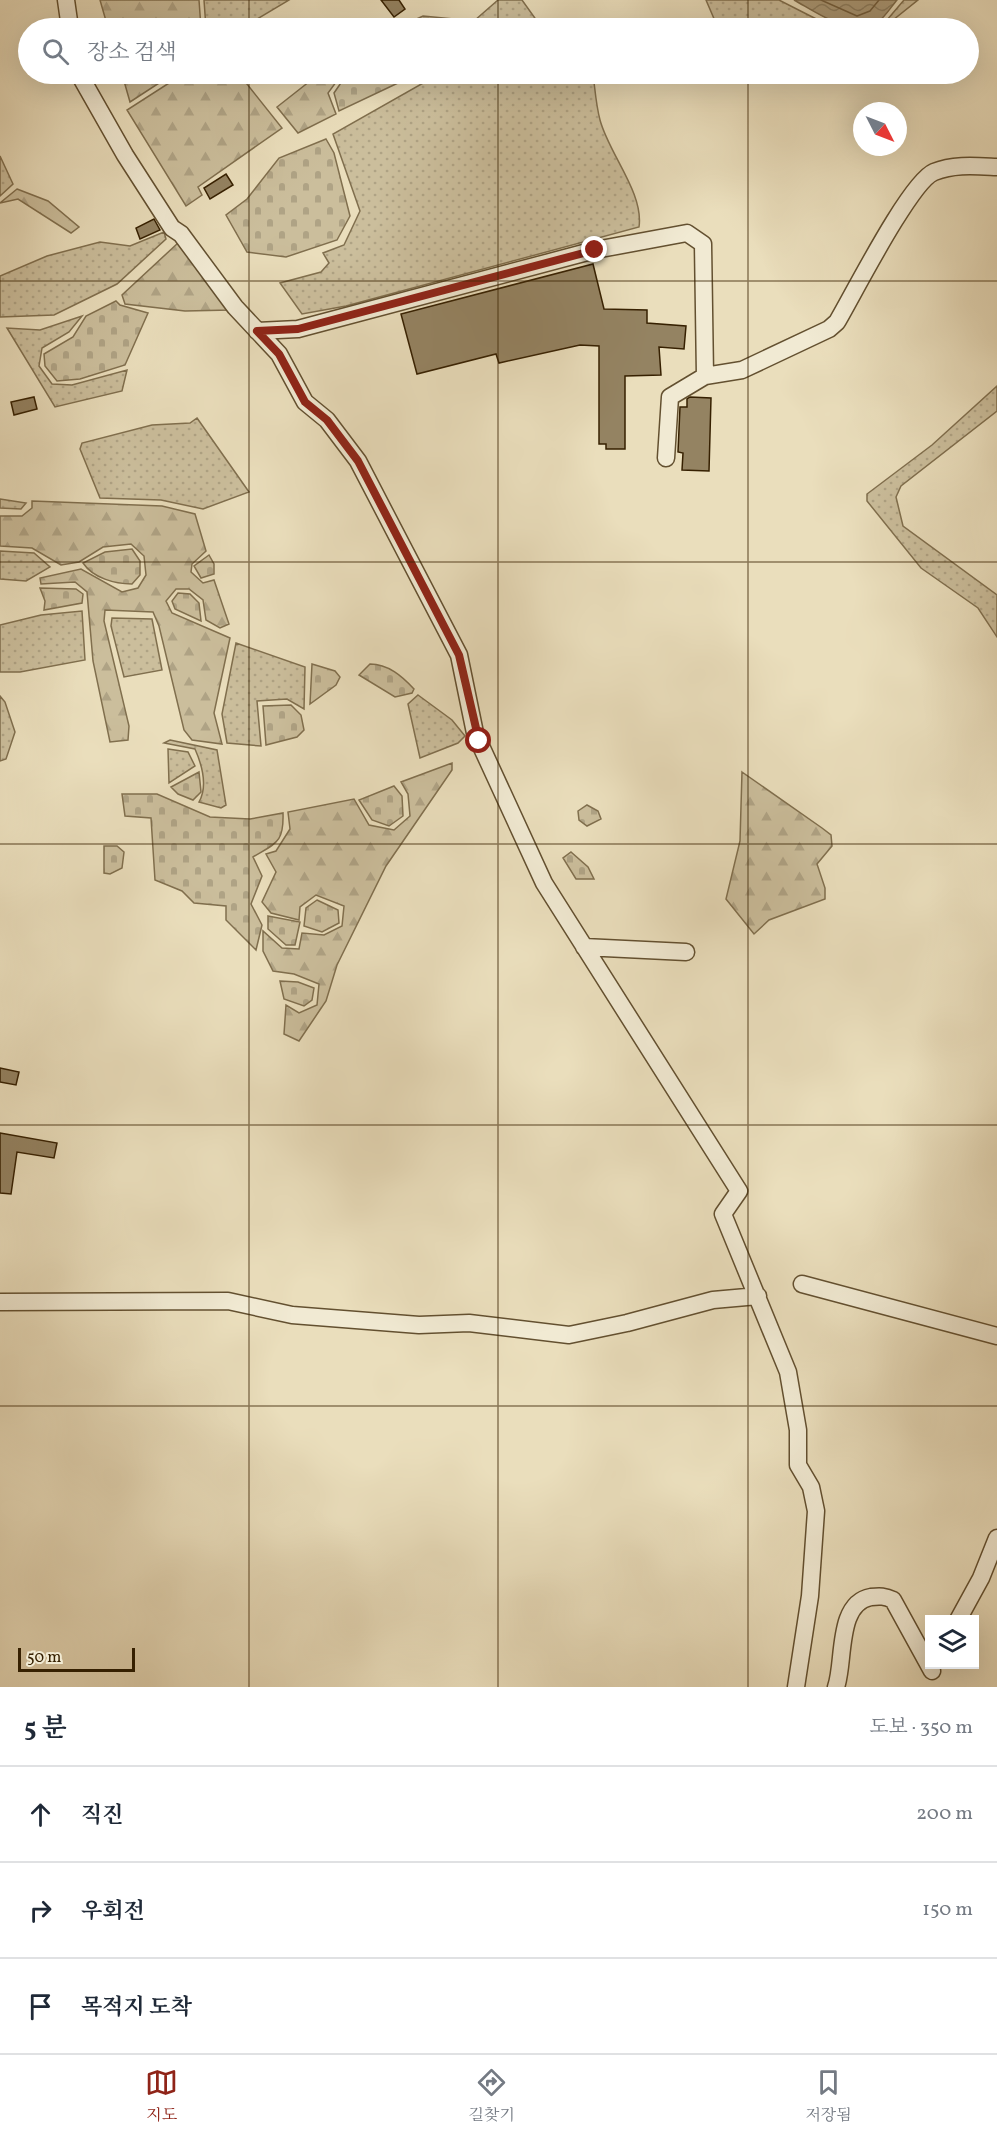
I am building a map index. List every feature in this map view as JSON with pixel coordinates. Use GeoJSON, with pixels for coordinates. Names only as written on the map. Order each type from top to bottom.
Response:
{"type":"FeatureCollection","features":[{"type":"Feature","properties":{"kind":"street"},"geometry":{"type":"LineString","coordinates":[[66,0],[69,18]]}},
{"type":"Feature","properties":{"kind":"street"},"geometry":{"type":"LineString","coordinates":[[85,84],[125,155],[172,228],[181,234],[234,307],[279,354],[305,402],[327,420],[358,461],[459,655],[475,733],[544,883],[739,1191],[723,1214],[788,1372],[798,1430],[798,1465],[811,1487],[816,1511],[810,1596],[796,1687]]}},
{"type":"Feature","properties":{"kind":"street"},"geometry":{"type":"LineString","coordinates":[[666,458],[670,397],[705,376],[741,370],[829,329],[837,322],[909,198],[931,173],[962,165],[997,167]]}},
{"type":"Feature","properties":{"kind":"street"},"geometry":{"type":"LineString","coordinates":[[257,331],[298,329],[595,250],[687,233],[703,244],[705,376]]}},
{"type":"Feature","properties":{"kind":"street"},"geometry":{"type":"LineString","coordinates":[[584,947],[686,952]]}},
{"type":"Feature","properties":{"kind":"street"},"geometry":{"type":"LineString","coordinates":[[802,1284],[997,1336]]}},
{"type":"Feature","properties":{"kind":"street"},"geometry":{"type":"LineString","coordinates":[[0,1302],[228,1301],[292,1315],[418,1325],[469,1323],[569,1335],[627,1323],[713,1300],[758,1296]]}},
{"type":"Feature","properties":{"kind":"street"},"geometry":{"type":"LineString","coordinates":[[961,1615],[981,1578],[997,1538]]}},
{"type":"Feature","properties":{"kind":"street"},"geometry":{"type":"LineString","coordinates":[[836,1687],[840,1648],[851,1610],[867,1598],[884,1596],[893,1600],[932,1674]]}},
{"type":"Feature","properties":{"kind":"green space"},"geometry":{"type":"Polygon","coordinates":[[[100,0],[199,0],[200,18],[105,18],[100,0]]]}},
{"type":"Feature","properties":{"kind":"green space"},"geometry":{"type":"Polygon","coordinates":[[[204,0],[289,0],[259,18],[205,18],[204,0]]]}},
{"type":"Feature","properties":{"kind":"green space"},"geometry":{"type":"Polygon","coordinates":[[[498,0],[522,0],[535,18],[477,18],[498,0]]]}},
{"type":"Feature","properties":{"kind":"green space"},"geometry":{"type":"Polygon","coordinates":[[[706,0],[779,0],[814,18],[714,18],[706,0]]]}},
{"type":"Feature","properties":{"kind":"green space"},"geometry":{"type":"Polygon","coordinates":[[[904,0],[918,0],[896,18],[889,18],[904,0]]]}},
{"type":"Feature","properties":{"kind":"green space"},"geometry":{"type":"Polygon","coordinates":[[[423,16],[444,18],[419,18],[423,16]]]}},
{"type":"Feature","properties":{"kind":"green space"},"geometry":{"type":"Polygon","coordinates":[[[125,84],[158,84],[130,102],[125,84]]]}},
{"type":"Feature","properties":{"kind":"green space"},"geometry":{"type":"Polygon","coordinates":[[[167,84],[247,84],[282,128],[198,187],[202,195],[186,206],[127,110],[167,84]]]}},
{"type":"Feature","properties":{"kind":"green space"},"geometry":{"type":"Polygon","coordinates":[[[306,84],[335,84],[328,93],[336,114],[298,133],[277,107],[306,84]]]}},
{"type":"Feature","properties":{"kind":"green space"},"geometry":{"type":"Polygon","coordinates":[[[340,84],[396,84],[339,111],[334,93],[340,84]]]}},
{"type":"Feature","properties":{"kind":"green space"},"geometry":{"type":"Polygon","coordinates":[[[421,84],[594,84],[604,133],[631,187],[639,214],[639,227],[346,306],[302,314],[280,283],[321,272],[329,263],[323,253],[344,245],[360,211],[333,134],[421,84]]]}},
{"type":"Feature","properties":{"kind":"green space"},"geometry":{"type":"Polygon","coordinates":[[[326,139],[334,153],[350,216],[337,240],[286,257],[247,252],[226,215],[247,199],[279,158],[326,139]]]}},
{"type":"Feature","properties":{"kind":"green space"},"geometry":{"type":"Polygon","coordinates":[[[0,156],[13,184],[0,196],[0,156]]]}},
{"type":"Feature","properties":{"kind":"green space"},"geometry":{"type":"Polygon","coordinates":[[[17,189],[48,201],[79,227],[71,233],[18,199],[0,203],[17,189]]]}},
{"type":"Feature","properties":{"kind":"green space"},"geometry":{"type":"Polygon","coordinates":[[[164,232],[166,239],[117,284],[54,315],[0,317],[0,276],[47,256],[100,242],[130,246],[164,232]]]}},
{"type":"Feature","properties":{"kind":"green space"},"geometry":{"type":"Polygon","coordinates":[[[179,242],[230,310],[185,311],[125,304],[122,295],[179,242]]]}},
{"type":"Feature","properties":{"kind":"green space"},"geometry":{"type":"Polygon","coordinates":[[[116,301],[120,305],[148,313],[125,365],[80,379],[57,381],[45,366],[44,354],[73,337],[86,316],[116,301]]]}},
{"type":"Feature","properties":{"kind":"green space"},"geometry":{"type":"Polygon","coordinates":[[[82,316],[69,332],[42,348],[39,366],[52,384],[72,385],[127,370],[122,391],[55,407],[7,328],[40,330],[82,316]]]}},
{"type":"Feature","properties":{"kind":"green space"},"geometry":{"type":"Polygon","coordinates":[[[997,386],[997,411],[901,486],[896,497],[903,526],[997,595],[997,637],[978,608],[921,568],[867,501],[867,494],[932,445],[997,386]]]}},
{"type":"Feature","properties":{"kind":"green space"},"geometry":{"type":"Polygon","coordinates":[[[197,418],[249,492],[203,509],[161,500],[100,498],[80,449],[82,443],[152,425],[190,423],[197,418]]]}},
{"type":"Feature","properties":{"kind":"green space"},"geometry":{"type":"Polygon","coordinates":[[[0,499],[26,503],[21,509],[0,508],[0,499]]]}},
{"type":"Feature","properties":{"kind":"green space"},"geometry":{"type":"Polygon","coordinates":[[[32,501],[162,506],[195,514],[206,551],[192,564],[191,572],[203,583],[214,580],[229,624],[220,628],[206,620],[203,600],[189,589],[176,589],[166,601],[172,613],[230,638],[214,713],[222,744],[192,740],[184,730],[159,626],[153,612],[105,610],[104,621],[129,726],[128,740],[110,742],[93,661],[87,592],[75,582],[41,584],[40,578],[81,569],[122,592],[138,588],[146,575],[144,556],[131,544],[103,547],[79,562],[61,565],[32,548],[0,546],[0,516],[22,516],[32,508],[32,501]]]}},
{"type":"Feature","properties":{"kind":"green space"},"geometry":{"type":"Polygon","coordinates":[[[132,549],[140,561],[140,575],[132,584],[105,579],[92,573],[83,563],[105,552],[132,549]]]}},
{"type":"Feature","properties":{"kind":"green space"},"geometry":{"type":"Polygon","coordinates":[[[0,551],[34,553],[50,567],[26,581],[0,579],[0,551]]]}},
{"type":"Feature","properties":{"kind":"green space"},"geometry":{"type":"Polygon","coordinates":[[[209,555],[214,564],[214,574],[201,578],[194,566],[209,555]]]}},
{"type":"Feature","properties":{"kind":"green space"},"geometry":{"type":"Polygon","coordinates":[[[40,588],[76,589],[83,594],[82,603],[44,610],[45,601],[40,588]]]}},
{"type":"Feature","properties":{"kind":"green space"},"geometry":{"type":"Polygon","coordinates":[[[178,593],[190,594],[199,603],[201,621],[175,609],[172,601],[178,593]]]}},
{"type":"Feature","properties":{"kind":"green space"},"geometry":{"type":"Polygon","coordinates":[[[82,611],[85,660],[20,672],[0,672],[0,625],[41,615],[82,611]]]}},
{"type":"Feature","properties":{"kind":"green space"},"geometry":{"type":"Polygon","coordinates":[[[112,618],[152,619],[162,670],[124,677],[111,626],[112,618]]]}},
{"type":"Feature","properties":{"kind":"green space"},"geometry":{"type":"Polygon","coordinates":[[[236,643],[305,667],[304,709],[287,699],[257,701],[261,746],[227,743],[222,714],[236,643]]]}},
{"type":"Feature","properties":{"kind":"green space"},"geometry":{"type":"Polygon","coordinates":[[[312,664],[335,671],[340,677],[336,685],[310,704],[312,664]]]}},
{"type":"Feature","properties":{"kind":"green space"},"geometry":{"type":"Polygon","coordinates":[[[370,664],[383,666],[394,672],[414,689],[412,693],[395,697],[359,675],[370,664]]]}},
{"type":"Feature","properties":{"kind":"green space"},"geometry":{"type":"Polygon","coordinates":[[[418,695],[452,720],[465,736],[458,743],[420,758],[408,704],[418,695]]]}},
{"type":"Feature","properties":{"kind":"green space"},"geometry":{"type":"Polygon","coordinates":[[[0,696],[5,702],[15,732],[6,759],[0,761],[0,696]]]}},
{"type":"Feature","properties":{"kind":"green space"},"geometry":{"type":"Polygon","coordinates":[[[291,705],[301,715],[304,730],[297,737],[266,745],[263,706],[291,705]]]}},
{"type":"Feature","properties":{"kind":"green space"},"geometry":{"type":"Polygon","coordinates":[[[170,740],[217,750],[226,805],[221,808],[199,802],[204,782],[195,749],[164,743],[170,740]]]}},
{"type":"Feature","properties":{"kind":"green space"},"geometry":{"type":"Polygon","coordinates":[[[168,749],[188,752],[195,766],[169,783],[168,749]]]}},
{"type":"Feature","properties":{"kind":"green space"},"geometry":{"type":"Polygon","coordinates":[[[452,763],[452,770],[386,866],[337,965],[326,1001],[299,1041],[284,1034],[286,1005],[299,1013],[317,1005],[319,984],[294,974],[273,971],[263,951],[263,931],[282,948],[299,949],[302,933],[324,935],[342,926],[344,906],[316,895],[300,907],[299,920],[271,913],[262,902],[276,872],[266,854],[276,851],[290,829],[288,812],[354,799],[369,825],[394,830],[410,816],[408,794],[401,782],[452,763]]]}},
{"type":"Feature","properties":{"kind":"green space"},"geometry":{"type":"Polygon","coordinates":[[[199,772],[201,792],[193,800],[178,794],[171,787],[199,772]]]}},
{"type":"Feature","properties":{"kind":"green space"},"geometry":{"type":"Polygon","coordinates":[[[742,772],[831,835],[832,846],[817,864],[825,888],[825,899],[769,920],[754,934],[726,899],[740,841],[742,772]]]}},
{"type":"Feature","properties":{"kind":"green space"},"geometry":{"type":"Polygon","coordinates":[[[394,786],[402,796],[403,816],[389,826],[372,820],[359,800],[394,786]]]}},
{"type":"Feature","properties":{"kind":"green space"},"geometry":{"type":"Polygon","coordinates":[[[122,794],[157,794],[210,817],[250,819],[283,813],[282,831],[277,841],[253,857],[262,876],[251,904],[262,925],[256,950],[226,920],[226,906],[194,903],[182,891],[155,880],[151,818],[125,816],[122,794]]]}},
{"type":"Feature","properties":{"kind":"green space"},"geometry":{"type":"Polygon","coordinates":[[[587,805],[598,811],[601,819],[587,826],[579,820],[578,811],[587,805]]]}},
{"type":"Feature","properties":{"kind":"green space"},"geometry":{"type":"Polygon","coordinates":[[[104,846],[117,846],[124,852],[122,868],[110,874],[104,873],[104,846]]]}},
{"type":"Feature","properties":{"kind":"green space"},"geometry":{"type":"Polygon","coordinates":[[[571,852],[588,867],[594,879],[576,879],[563,858],[571,852]]]}},
{"type":"Feature","properties":{"kind":"green space"},"geometry":{"type":"Polygon","coordinates":[[[317,900],[338,910],[339,923],[322,932],[304,926],[306,908],[317,900]]]}},
{"type":"Feature","properties":{"kind":"green space"},"geometry":{"type":"Polygon","coordinates":[[[268,916],[300,922],[295,945],[286,945],[268,929],[268,916]]]}},
{"type":"Feature","properties":{"kind":"green space"},"geometry":{"type":"Polygon","coordinates":[[[280,981],[298,982],[314,988],[312,1000],[304,1006],[284,999],[280,981]]]}},
{"type":"Feature","properties":{"kind":"water"},"geometry":{"type":"Polygon","coordinates":[[[794,0],[897,0],[883,18],[824,17],[794,0]]]}},
{"type":"Feature","properties":{"kind":"building"},"geometry":{"type":"Polygon","coordinates":[[[381,0],[399,0],[405,9],[394,17],[381,0]]]}},
{"type":"Feature","properties":{"kind":"building"},"geometry":{"type":"Polygon","coordinates":[[[226,174],[233,185],[210,199],[204,188],[226,174]]]}},
{"type":"Feature","properties":{"kind":"building"},"geometry":{"type":"Polygon","coordinates":[[[154,219],[160,230],[140,239],[136,228],[154,219]]]}},
{"type":"Feature","properties":{"kind":"building"},"geometry":{"type":"Polygon","coordinates":[[[593,264],[604,309],[647,310],[647,323],[686,326],[684,349],[659,347],[661,375],[625,376],[625,449],[606,449],[606,444],[599,444],[599,346],[580,345],[499,363],[496,354],[417,374],[401,314],[593,264]]]}},
{"type":"Feature","properties":{"kind":"building"},"geometry":{"type":"Polygon","coordinates":[[[34,397],[37,409],[14,415],[11,402],[34,397]]]}},
{"type":"Feature","properties":{"kind":"building"},"geometry":{"type":"Polygon","coordinates":[[[690,397],[711,398],[709,471],[682,470],[683,453],[678,452],[680,407],[687,407],[687,399],[690,397]]]}},
{"type":"Feature","properties":{"kind":"building"},"geometry":{"type":"Polygon","coordinates":[[[0,1068],[19,1072],[16,1085],[0,1082],[0,1068]]]}},
{"type":"Feature","properties":{"kind":"building"},"geometry":{"type":"Polygon","coordinates":[[[0,1133],[57,1143],[54,1158],[17,1152],[11,1194],[0,1193],[0,1133]]]}},
{"type":"Feature","properties":{"kind":"route"},"geometry":{"type":"LineString","coordinates":[[479,741],[475,733],[459,655],[358,461],[327,420],[305,402],[279,354],[257,331],[298,329],[595,250]]}}]}
